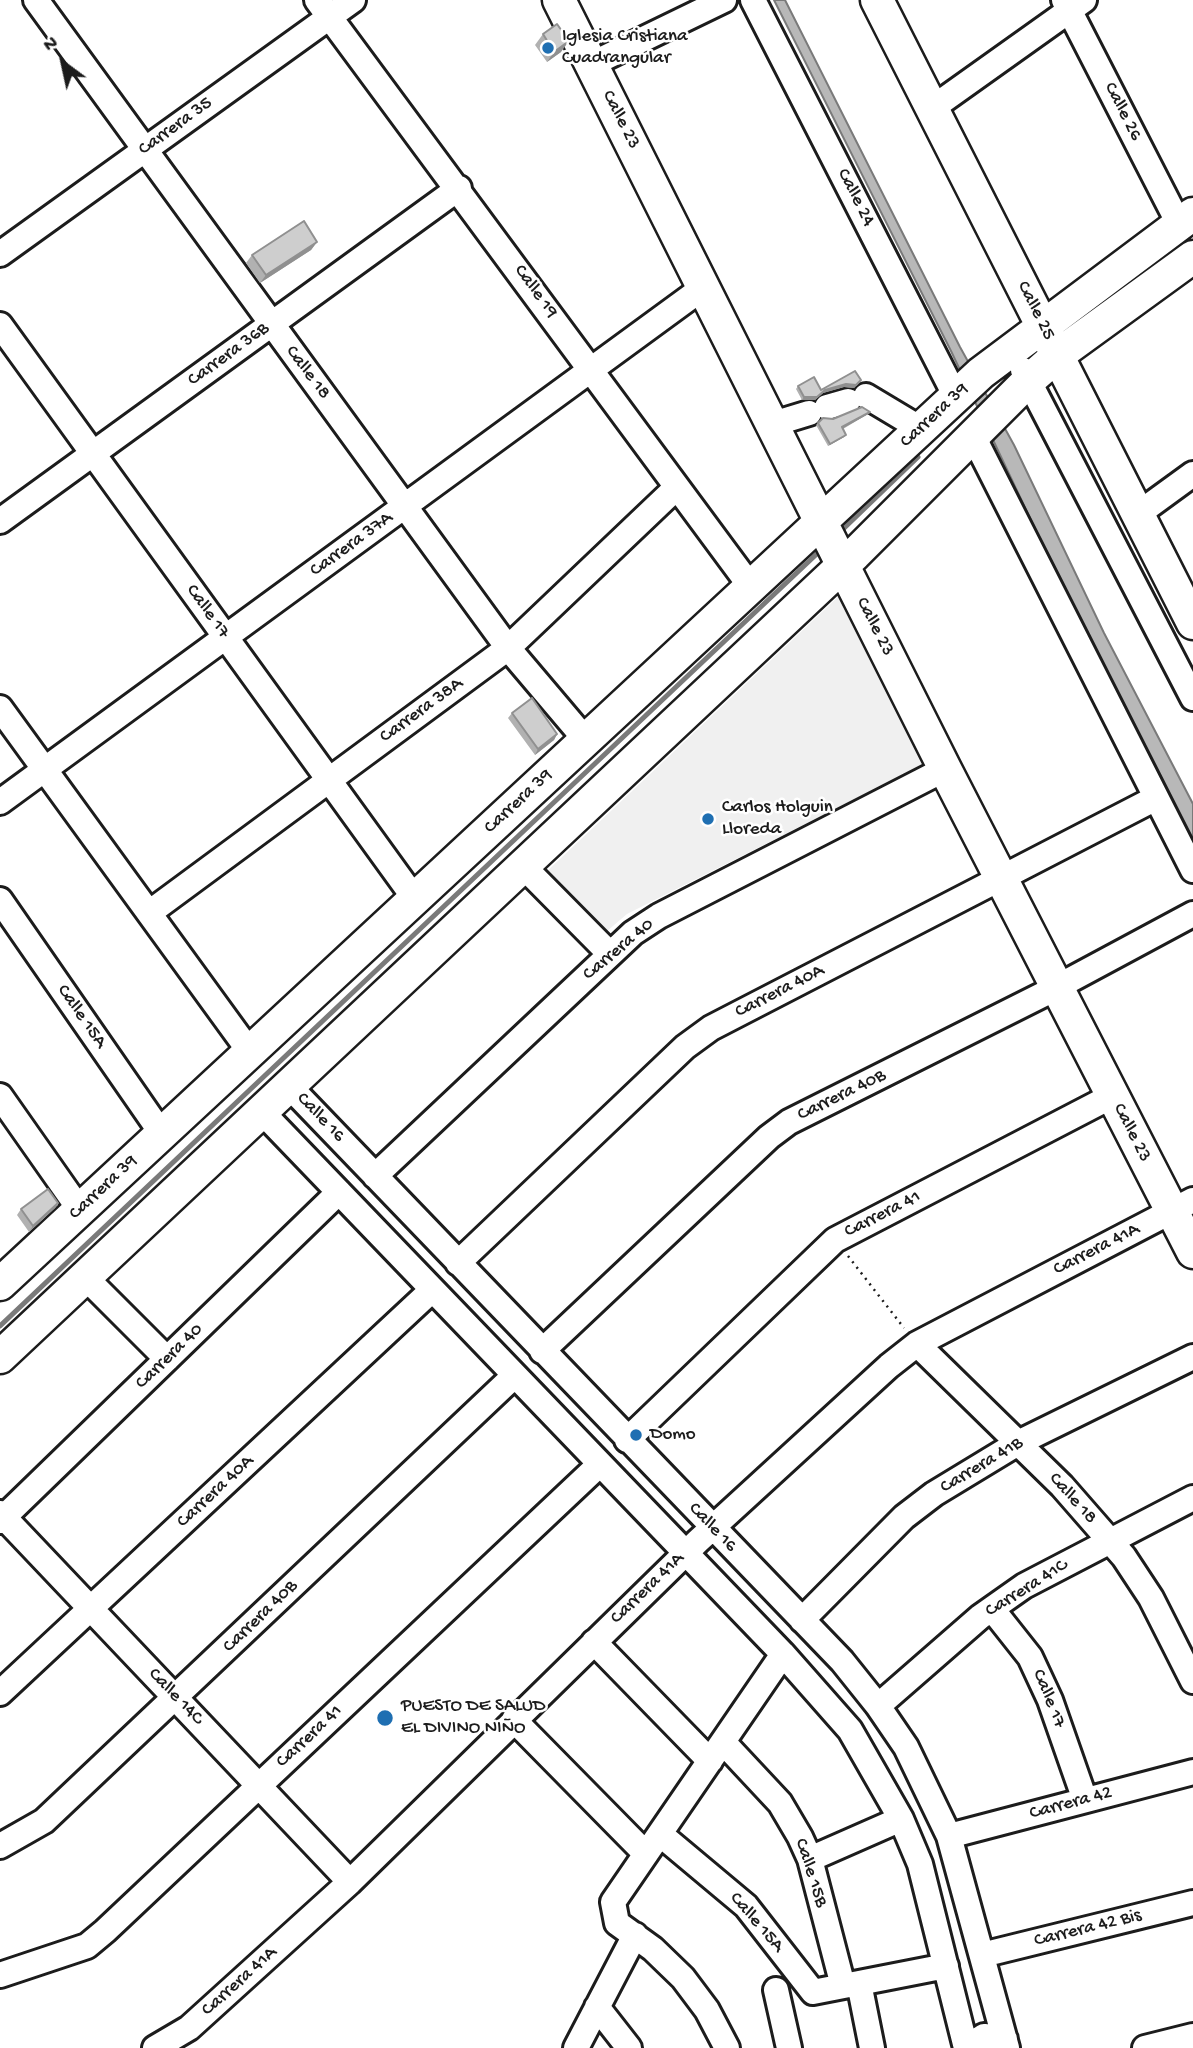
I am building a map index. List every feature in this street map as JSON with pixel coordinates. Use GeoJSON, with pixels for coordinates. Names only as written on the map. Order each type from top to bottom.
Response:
{"type":"FeatureCollection","features":[{"type":"Feature","properties":{"kind":"main road","name":"Calle 23"},"geometry":{"type":"LineString","coordinates":[[559,0],[1112,1096],[1182,1206],[1193,1252]]}},
{"type":"Feature","properties":{"kind":"main road","name":"Calle 25"},"geometry":{"type":"LineString","coordinates":[[877,0],[1193,623]]}},
{"type":"Feature","properties":{"kind":"main road","name":"Carrera 39"},"geometry":{"type":"LineString","coordinates":[[0,1284],[751,587],[834,544],[921,429],[966,387],[1042,324],[1186,219]]}},
{"type":"Feature","properties":{"kind":"main road","name":"Carrera 39"},"geometry":{"type":"LineString","coordinates":[[0,1357],[523,866],[834,544],[1058,355],[1192,260]]}},
{"type":"Feature","properties":{"kind":"main road","name":"Carrera 39"},"geometry":{"type":"LineString","coordinates":[[1003,404],[1042,324]]}},
{"type":"Feature","properties":{"kind":"street","name":"Calle 18"},"geometry":{"type":"LineString","coordinates":[[36,0],[508,648],[585,740]]}},
{"type":"Feature","properties":{"kind":"street","name":"Carrera 35"},"geometry":{"type":"LineString","coordinates":[[0,254],[144,150],[323,9],[353,0]]}},
{"type":"Feature","properties":{"kind":"street"},"geometry":{"type":"LineString","coordinates":[[592,64],[724,0]]}},
{"type":"Feature","properties":{"kind":"street","name":"Calle 24"},"geometry":{"type":"LineString","coordinates":[[753,0],[966,387]]}},
{"type":"Feature","properties":{"kind":"street"},"geometry":{"type":"LineString","coordinates":[[931,109],[1073,4]]}},
{"type":"Feature","properties":{"kind":"street","name":"Calle 26"},"geometry":{"type":"LineString","coordinates":[[1073,4],[1186,219]]}},
{"type":"Feature","properties":{"kind":"street","name":"Calle 19"},"geometry":{"type":"LineString","coordinates":[[323,9],[459,188],[751,587]]}},
{"type":"Feature","properties":{"kind":"street","name":"Carrera 36B"},"geometry":{"type":"LineString","coordinates":[[0,521],[459,188]]}},
{"type":"Feature","properties":{"kind":"street","name":"Carrera 37A"},"geometry":{"type":"LineString","coordinates":[[0,802],[704,287]]}},
{"type":"Feature","properties":{"kind":"street","name":"Calle 17"},"geometry":{"type":"LineString","coordinates":[[0,325],[415,899]]}},
{"type":"Feature","properties":{"kind":"street"},"geometry":{"type":"LineString","coordinates":[[774,424],[838,404],[921,429]]}},
{"type":"Feature","properties":{"kind":"street"},"geometry":{"type":"LineString","coordinates":[[1003,404],[1193,698]]}},
{"type":"Feature","properties":{"kind":"street"},"geometry":{"type":"LineString","coordinates":[[1003,404],[1156,798],[1193,870]]}},
{"type":"Feature","properties":{"kind":"street"},"geometry":{"type":"LineString","coordinates":[[1138,514],[1193,474]]}},
{"type":"Feature","properties":{"kind":"street","name":"Carrera 38A"},"geometry":{"type":"LineString","coordinates":[[149,913],[508,648],[677,487]]}},
{"type":"Feature","properties":{"kind":"street"},"geometry":{"type":"LineString","coordinates":[[0,708],[250,1052]]}},
{"type":"Feature","properties":{"kind":"street","name":"Carrera 40"},"geometry":{"type":"LineString","coordinates":[[375,1176],[633,933],[659,916],[945,769]]}},
{"type":"Feature","properties":{"kind":"street","name":"Carrera 40A"},"geometry":{"type":"LineString","coordinates":[[458,1263],[685,1047],[711,1028],[1156,798]]}},
{"type":"Feature","properties":{"kind":"street"},"geometry":{"type":"LineString","coordinates":[[523,866],[610,954]]}},
{"type":"Feature","properties":{"kind":"street","name":"Calle 15A"},"geometry":{"type":"LineString","coordinates":[[0,900],[162,1134]]}},
{"type":"Feature","properties":{"kind":"street","name":"Carrera 40B"},"geometry":{"type":"LineString","coordinates":[[542,1351],[769,1137],[789,1122],[1058,987],[1193,914]]}},
{"type":"Feature","properties":{"kind":"street","name":"Calle 16"},"geometry":{"type":"LineString","coordinates":[[289,1086],[842,1661],[878,1706],[906,1747],[949,1836],[1006,2044]]}},
{"type":"Feature","properties":{"kind":"street","name":"Carrera 41"},"geometry":{"type":"LineString","coordinates":[[627,1440],[835,1240],[1112,1096]]}},
{"type":"Feature","properties":{"kind":"street"},"geometry":{"type":"LineString","coordinates":[[0,1097],[80,1210]]}},
{"type":"Feature","properties":{"kind":"street","name":"Calle 16"},"geometry":{"type":"LineString","coordinates":[[261,1111],[783,1654],[850,1730],[901,1819],[920,1864],[963,2036]]}},
{"type":"Feature","properties":{"kind":"street","name":"Carrera 40"},"geometry":{"type":"LineString","coordinates":[[1,1517],[339,1192]]}},
{"type":"Feature","properties":{"kind":"street","name":"Carrera 41A"},"geometry":{"type":"LineString","coordinates":[[155,2048],[192,2038],[712,1528],[854,1397],[917,1344],[1182,1206]]}},
{"type":"Feature","properties":{"kind":"street"},"geometry":{"type":"LineString","coordinates":[[85,1277],[167,1359]]}},
{"type":"Feature","properties":{"kind":"street","name":"Carrera 40A"},"geometry":{"type":"LineString","coordinates":[[0,1693],[432,1290]]}},
{"type":"Feature","properties":{"kind":"street","name":"Calle 18"},"geometry":{"type":"LineString","coordinates":[[917,1344],[1018,1443],[1109,1540],[1187,1650],[1193,1681]]}},
{"type":"Feature","properties":{"kind":"street","name":"Carrera 41B"},"geometry":{"type":"LineString","coordinates":[[802,1620],[904,1517],[966,1472],[1018,1443],[1193,1357]]}},
{"type":"Feature","properties":{"kind":"street","name":"Carrera 40B"},"geometry":{"type":"LineString","coordinates":[[0,1846],[44,1821],[514,1376]]}},
{"type":"Feature","properties":{"kind":"street","name":"Carrera 41"},"geometry":{"type":"LineString","coordinates":[[0,1975],[87,1946],[599,1465]]}},
{"type":"Feature","properties":{"kind":"street","name":"Carrera 41C"},"geometry":{"type":"LineString","coordinates":[[878,1706],[992,1609],[1024,1586],[1193,1499]]}},
{"type":"Feature","properties":{"kind":"street","name":"Calle 14C"},"geometry":{"type":"LineString","coordinates":[[1,1517],[259,1784],[349,1882]]}},
{"type":"Feature","properties":{"kind":"street","name":"Calle 17"},"geometry":{"type":"LineString","coordinates":[[992,1609],[1030,1657],[1050,1700],[1085,1800]]}},
{"type":"Feature","properties":{"kind":"street","name":"Calle 15B"},"geometry":{"type":"LineString","coordinates":[[594,1642],[716,1752],[780,1803],[810,1859],[872,2048]]}},
{"type":"Feature","properties":{"kind":"street"},"geometry":{"type":"LineString","coordinates":[[727,2048],[707,2010],[683,1978],[635,1935],[617,1923],[613,1914],[613,1902],[783,1654]]}},
{"type":"Feature","properties":{"kind":"street","name":"Calle 15A"},"geometry":{"type":"LineString","coordinates":[[514,1720],[653,1844],[746,1906],[813,1992],[851,1985]]}},
{"type":"Feature","properties":{"kind":"street","name":"Carrera 42"},"geometry":{"type":"LineString","coordinates":[[949,1836],[1193,1772]]}},
{"type":"Feature","properties":{"kind":"street"},"geometry":{"type":"LineString","coordinates":[[810,1859],[901,1819]]}},
{"type":"Feature","properties":{"kind":"street","name":"Carrera 42 Bis"},"geometry":{"type":"LineString","coordinates":[[982,1955],[1193,1903]]}},
{"type":"Feature","properties":{"kind":"street"},"geometry":{"type":"LineString","coordinates":[[576,2048],[635,1935]]}},
{"type":"Feature","properties":{"kind":"street"},"geometry":{"type":"LineString","coordinates":[[851,1985],[946,1966]]}},
{"type":"Feature","properties":{"kind":"street"},"geometry":{"type":"LineString","coordinates":[[776,1990],[789,2048]]}},
{"type":"Feature","properties":{"kind":"street"},"geometry":{"type":"LineString","coordinates":[[597,2007],[629,2048]]}},
{"type":"Feature","properties":{"kind":"street"},"geometry":{"type":"LineString","coordinates":[[963,2036],[998,2015]]}},
{"type":"Feature","properties":{"kind":"street"},"geometry":{"type":"LineString","coordinates":[[963,2036],[984,2036],[1006,2044]]}},
{"type":"Feature","properties":{"kind":"street"},"geometry":{"type":"LineString","coordinates":[[1145,2048],[1193,2036]]}},
{"type":"Feature","properties":{"kind":"path"},"geometry":{"type":"LineString","coordinates":[[835,1240],[917,1344]]}},
{"type":"Feature","properties":{"kind":"shaded area"},"geometry":{"type":"Polygon","coordinates":[[[774,0],[785,0],[960,347],[1014,445],[1104,633],[1193,804],[1193,843],[1088,641],[951,351],[774,0]]]}},
{"type":"Feature","properties":{"kind":"shaded area","name":"Carlos Holguin Lloreda"},"geometry":{"type":"Polygon","coordinates":[[[841,594],[926,763],[627,914],[599,938],[543,875],[841,594]]]}},
{"type":"Feature","properties":{"kind":"building"},"geometry":{"type":"Polygon","coordinates":[[[557,24],[569,41],[554,52],[543,34],[557,24]]]}},
{"type":"Feature","properties":{"kind":"building"},"geometry":{"type":"Polygon","coordinates":[[[304,221],[317,242],[266,275],[252,255],[304,221]]]}},
{"type":"Feature","properties":{"kind":"building"},"geometry":{"type":"Polygon","coordinates":[[[855,371],[861,380],[856,385],[846,384],[825,390],[817,397],[804,397],[798,386],[814,377],[821,390],[855,371]]]}},
{"type":"Feature","properties":{"kind":"building"},"geometry":{"type":"Polygon","coordinates":[[[862,407],[870,412],[842,427],[846,435],[830,444],[818,423],[823,418],[833,419],[862,407]]]}},
{"type":"Feature","properties":{"kind":"building"},"geometry":{"type":"Polygon","coordinates":[[[532,698],[557,734],[538,749],[512,713],[532,698]]]}},
{"type":"Feature","properties":{"kind":"building"},"geometry":{"type":"Polygon","coordinates":[[[48,1189],[58,1203],[33,1226],[21,1209],[48,1189]]]}},
{"type":"Feature","properties":{"kind":"waterway"},"geometry":{"type":"LineString","coordinates":[[839,533],[918,457]]}},
{"type":"Feature","properties":{"kind":"waterway"},"geometry":{"type":"LineString","coordinates":[[0,1326],[822,549]]}},
{"type":"Feature","properties":{"kind":"place","name":"Iglesia Cristiana Cuadrangular"},"geometry":{"type":"Point","coordinates":[548,48]}},
{"type":"Feature","properties":{"kind":"place","name":"Carlos Holguin Lloreda"},"geometry":{"type":"Point","coordinates":[708,819]}},
{"type":"Feature","properties":{"kind":"place","name":"Domo"},"geometry":{"type":"Point","coordinates":[636,1435]}},
{"type":"Feature","properties":{"kind":"place","name":"PUESTO DE SALUD EL DIVINO NIÑO"},"geometry":{"type":"Point","coordinates":[385,1718]}}]}
